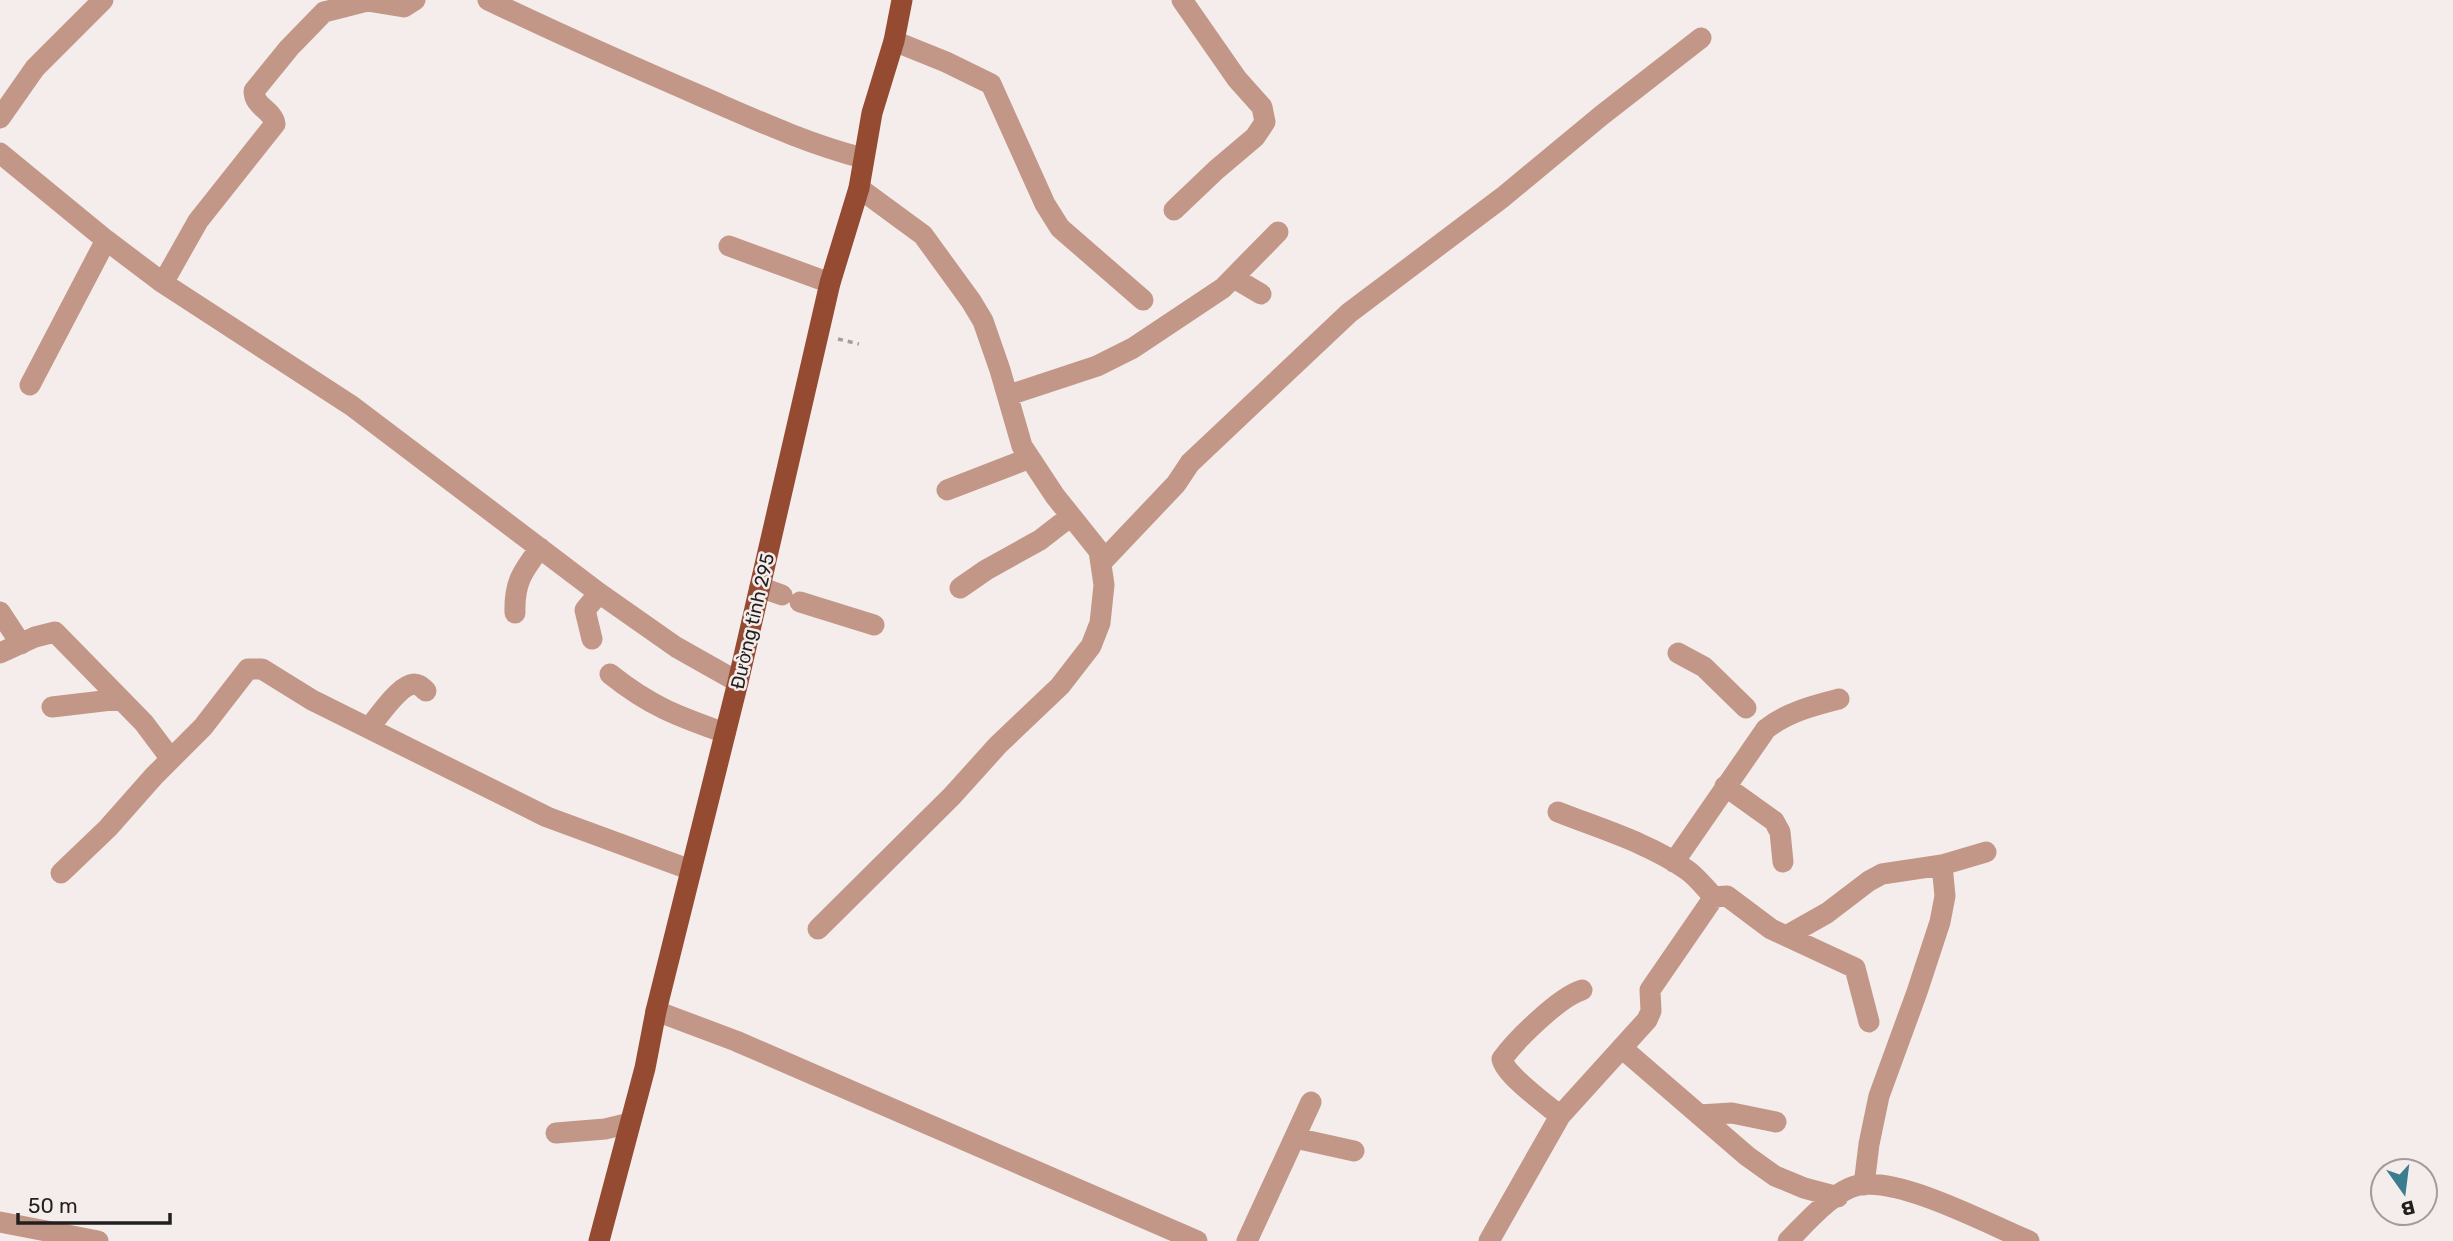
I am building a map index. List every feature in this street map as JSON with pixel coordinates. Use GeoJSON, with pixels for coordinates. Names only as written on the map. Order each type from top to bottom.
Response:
{"type":"FeatureCollection","features":[{"type":"Feature","properties":{"kind":"main road","name":"Đường tỉnh 295"},"geometry":{"type":"LineString","coordinates":[[599,1241],[645,1068],[656,1011],[738,682],[830,283],[859,188],[872,113],[894,41],[902,0]]}},
{"type":"Feature","properties":{"kind":"street"},"geometry":{"type":"LineString","coordinates":[[0,118],[34,68],[103,0]]}},
{"type":"Feature","properties":{"kind":"street"},"geometry":{"type":"LineString","coordinates":[[163,283],[198,220],[275,124],[273,116],[257,102],[254,91],[289,48],[324,12],[367,1],[404,7],[415,0]]}},
{"type":"Feature","properties":{"kind":"street"},"geometry":{"type":"LineString","coordinates":[[488,0],[777,129],[837,152],[863,158]]}},
{"type":"Feature","properties":{"kind":"street"},"geometry":{"type":"LineString","coordinates":[[1174,210],[1255,137],[1265,122],[1262,107],[1237,79],[1182,0]]}},
{"type":"Feature","properties":{"kind":"street"},"geometry":{"type":"LineString","coordinates":[[1101,563],[1176,484],[1190,463],[1349,313],[1503,197],[1701,38]]}},
{"type":"Feature","properties":{"kind":"street"},"geometry":{"type":"LineString","coordinates":[[894,41],[991,83],[1045,204],[1060,228],[1143,300]]}},
{"type":"Feature","properties":{"kind":"street"},"geometry":{"type":"LineString","coordinates":[[0,153],[163,283],[352,405],[599,593],[676,647],[738,682]]}},
{"type":"Feature","properties":{"kind":"street"},"geometry":{"type":"LineString","coordinates":[[818,929],[1059,686],[1091,646],[1100,623],[1104,585],[1099,551],[1022,446],[1009,395],[983,321],[923,235],[859,188]]}},
{"type":"Feature","properties":{"kind":"street"},"geometry":{"type":"LineString","coordinates":[[1009,395],[1097,366],[1133,348],[1176,321],[1234,278],[1278,232]]}},
{"type":"Feature","properties":{"kind":"street"},"geometry":{"type":"LineString","coordinates":[[30,386],[106,240]]}},
{"type":"Feature","properties":{"kind":"street"},"geometry":{"type":"LineString","coordinates":[[729,246],[830,283]]}},
{"type":"Feature","properties":{"kind":"street"},"geometry":{"type":"LineString","coordinates":[[1234,278],[1261,294]]}},
{"type":"Feature","properties":{"kind":"street"},"geometry":{"type":"LineString","coordinates":[[947,490],[1030,458]]}},
{"type":"Feature","properties":{"kind":"street"},"geometry":{"type":"LineString","coordinates":[[960,588],[1040,540],[1071,516]]}},
{"type":"Feature","properties":{"kind":"street"},"geometry":{"type":"LineString","coordinates":[[515,613],[514,595],[520,574],[540,548]]}},
{"type":"Feature","properties":{"kind":"street"},"geometry":{"type":"LineString","coordinates":[[760,587],[874,625]]}},
{"type":"Feature","properties":{"kind":"street"},"geometry":{"type":"LineString","coordinates":[[592,639],[585,610],[599,593]]}},
{"type":"Feature","properties":{"kind":"street"},"geometry":{"type":"LineString","coordinates":[[0,612],[21,644]]}},
{"type":"Feature","properties":{"kind":"street"},"geometry":{"type":"LineString","coordinates":[[0,653],[55,632],[144,723],[171,759]]}},
{"type":"Feature","properties":{"kind":"street"},"geometry":{"type":"LineString","coordinates":[[1678,653],[1704,667],[1756,718],[1779,719],[1807,707],[1839,699]]}},
{"type":"Feature","properties":{"kind":"street"},"geometry":{"type":"LineString","coordinates":[[61,873],[108,828],[203,727],[248,669],[262,669],[312,700],[547,817],[691,870]]}},
{"type":"Feature","properties":{"kind":"street"},"geometry":{"type":"LineString","coordinates":[[610,674],[637,696],[668,713],[725,733]]}},
{"type":"Feature","properties":{"kind":"street"},"geometry":{"type":"LineString","coordinates":[[369,728],[391,701],[410,685],[418,684],[426,691]]}},
{"type":"Feature","properties":{"kind":"street"},"geometry":{"type":"LineString","coordinates":[[52,707],[120,699]]}},
{"type":"Feature","properties":{"kind":"street"},"geometry":{"type":"LineString","coordinates":[[1674,862],[1725,786],[1756,718]]}},
{"type":"Feature","properties":{"kind":"street"},"geometry":{"type":"LineString","coordinates":[[1725,786],[1774,821],[1780,832],[1783,862]]}},
{"type":"Feature","properties":{"kind":"street"},"geometry":{"type":"LineString","coordinates":[[1558,812],[1631,840],[1674,862],[1689,871],[1714,897]]}},
{"type":"Feature","properties":{"kind":"street"},"geometry":{"type":"LineString","coordinates":[[1787,935],[1827,913],[1868,881],[1882,874],[1942,865],[1986,852]]}},
{"type":"Feature","properties":{"kind":"street"},"geometry":{"type":"LineString","coordinates":[[1864,1185],[1879,1096],[1940,922],[1945,896],[1942,865]]}},
{"type":"Feature","properties":{"kind":"street"},"geometry":{"type":"LineString","coordinates":[[1714,897],[1727,896],[1771,929],[1855,968],[1869,1022]]}},
{"type":"Feature","properties":{"kind":"street"},"geometry":{"type":"LineString","coordinates":[[1489,1241],[1560,1116],[1647,1020],[1651,1012],[1650,990],[1714,897]]}},
{"type":"Feature","properties":{"kind":"street"},"geometry":{"type":"LineString","coordinates":[[1560,1116],[1513,1075],[1503,1065],[1502,1059],[1542,1018],[1572,993],[1582,990]]}},
{"type":"Feature","properties":{"kind":"street"},"geometry":{"type":"LineString","coordinates":[[656,1011],[785,1062],[1197,1241]]}},
{"type":"Feature","properties":{"kind":"street"},"geometry":{"type":"LineString","coordinates":[[1623,1049],[1747,1156],[1775,1176],[1804,1188],[1838,1197]]}},
{"type":"Feature","properties":{"kind":"street"},"geometry":{"type":"LineString","coordinates":[[1247,1241],[1311,1102]]}},
{"type":"Feature","properties":{"kind":"street"},"geometry":{"type":"LineString","coordinates":[[1699,1115],[1732,1112],[1776,1122]]}},
{"type":"Feature","properties":{"kind":"street"},"geometry":{"type":"LineString","coordinates":[[556,1133],[630,1124]]}},
{"type":"Feature","properties":{"kind":"street"},"geometry":{"type":"LineString","coordinates":[[1295,1138],[1354,1151]]}},
{"type":"Feature","properties":{"kind":"street"},"geometry":{"type":"LineString","coordinates":[[1788,1241],[1816,1213],[1847,1190],[1882,1184],[1903,1188],[2029,1241]]}},
{"type":"Feature","properties":{"kind":"street"},"geometry":{"type":"LineString","coordinates":[[0,1222],[42,1236],[99,1241]]}}]}
